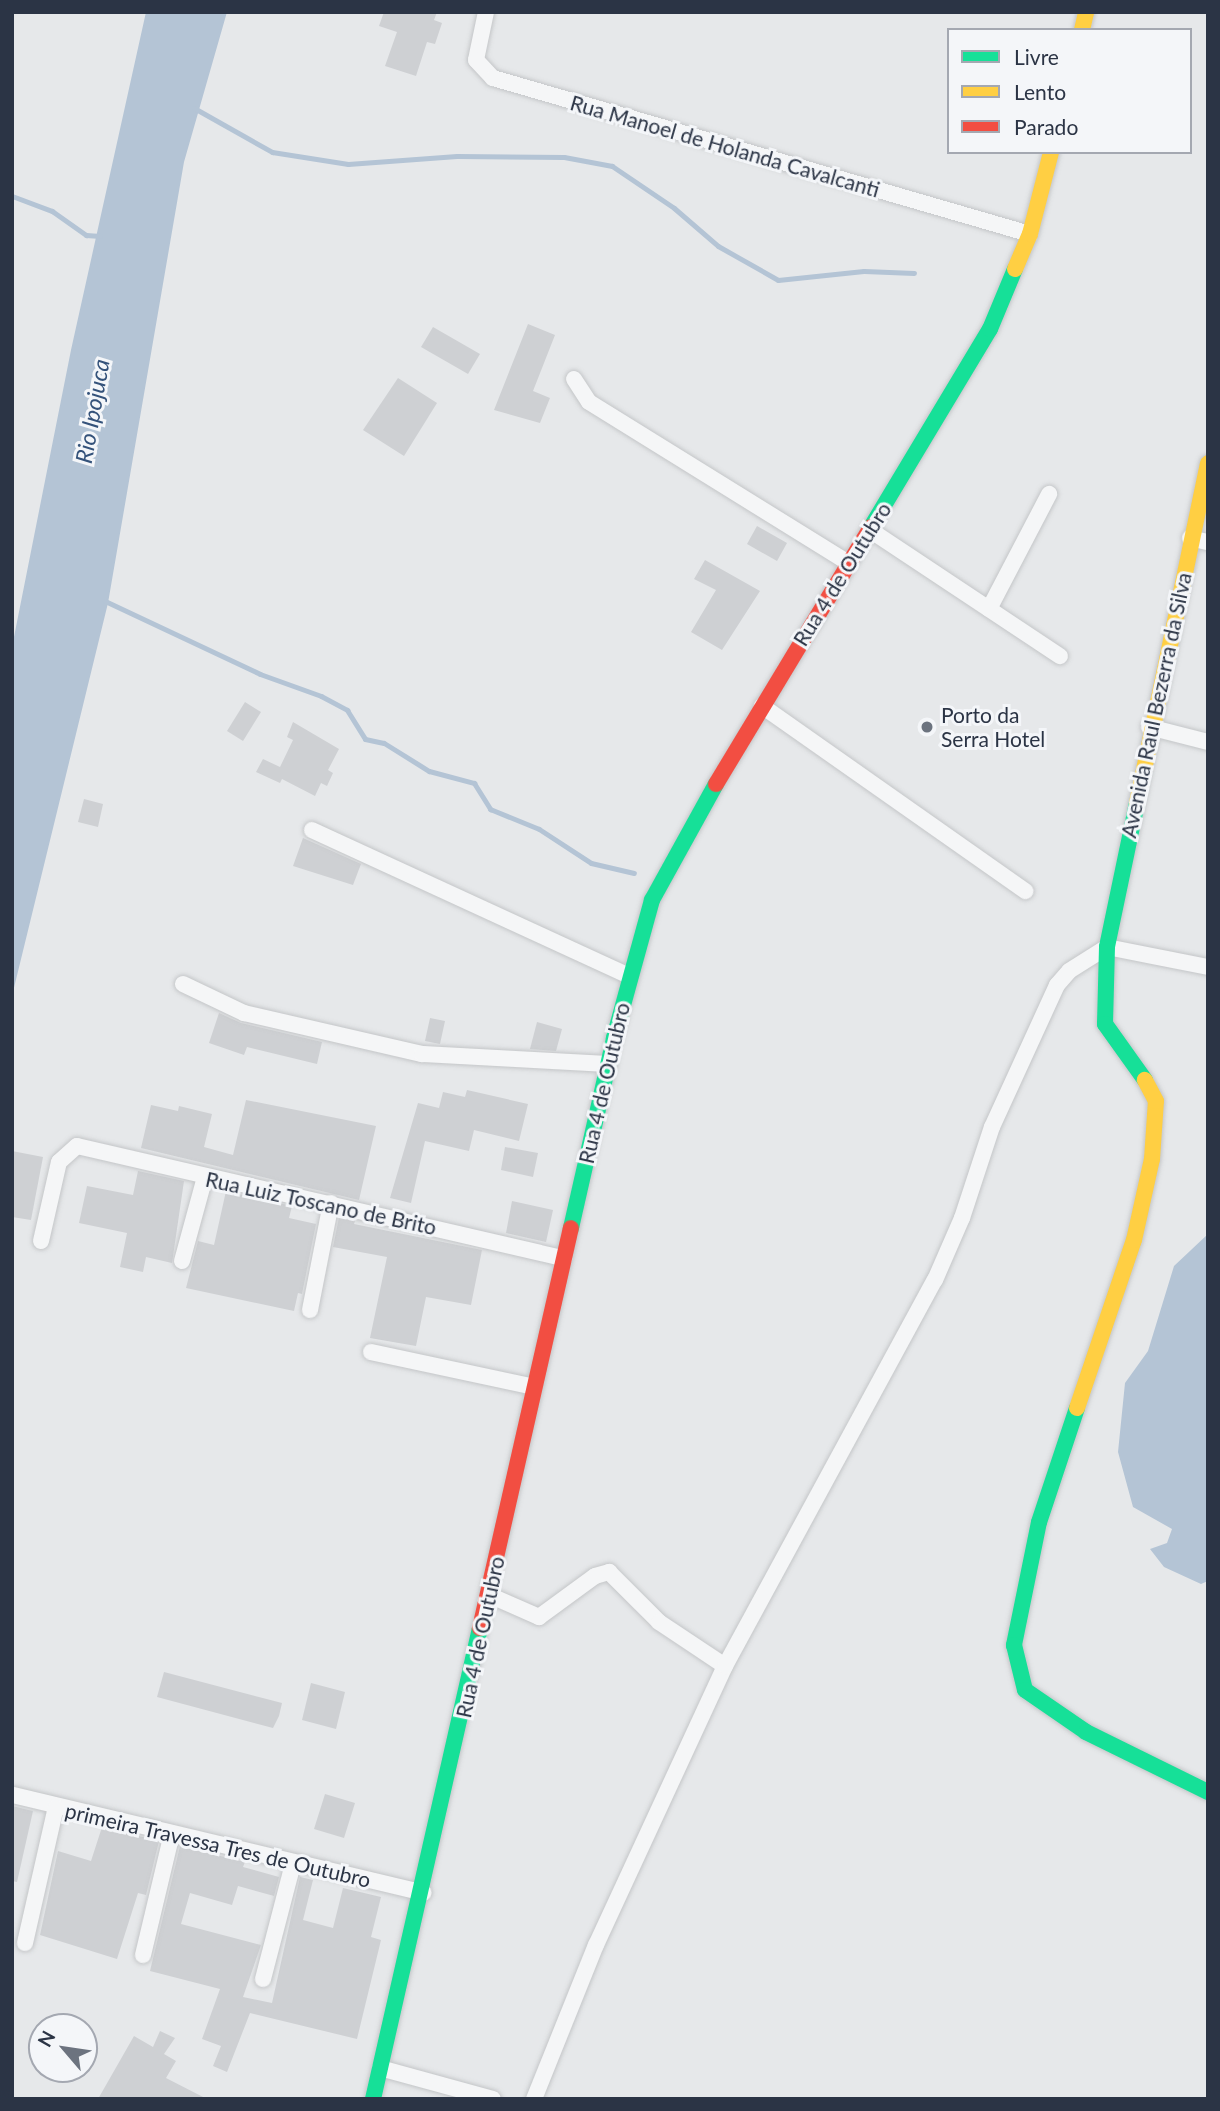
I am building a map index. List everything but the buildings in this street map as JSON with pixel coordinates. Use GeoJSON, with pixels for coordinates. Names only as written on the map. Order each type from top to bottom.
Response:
{"type":"FeatureCollection","features":[{"type":"Feature","properties":{"kind":"main road","name":"Rua 4 de Outubro"},"geometry":{"type":"LineString","coordinates":[[373,2099],[423,1893],[534,1387],[629,976],[652,900],[762,706],[990,329],[1030,234],[1050,154]]}},
{"type":"Feature","properties":{"kind":"main road","name":"Avenida Raul Bezerra da Silva"},"geometry":{"type":"LineString","coordinates":[[1208,464],[1149,727],[1107,947],[1105,1024],[1111,1038],[1148,1083],[1156,1101],[1156,1132],[1134,1240],[1039,1522],[1014,1645],[1025,1689],[1040,1703],[1086,1732],[1208,1792]]}},
{"type":"Feature","properties":{"kind":"street","name":"Rua Manoel de Holanda Cavalcanti"},"geometry":{"type":"LineString","coordinates":[[486,12],[476,60],[493,78],[1030,234]]}},
{"type":"Feature","properties":{"kind":"street"},"geometry":{"type":"LineString","coordinates":[[574,379],[589,402],[849,563]]}},
{"type":"Feature","properties":{"kind":"street"},"geometry":{"type":"LineString","coordinates":[[989,609],[1049,495]]}},
{"type":"Feature","properties":{"kind":"street"},"geometry":{"type":"LineString","coordinates":[[870,530],[1060,656]]}},
{"type":"Feature","properties":{"kind":"street"},"geometry":{"type":"LineString","coordinates":[[1190,538],[1208,542]]}},
{"type":"Feature","properties":{"kind":"street"},"geometry":{"type":"LineString","coordinates":[[762,706],[1025,891]]}},
{"type":"Feature","properties":{"kind":"street"},"geometry":{"type":"LineString","coordinates":[[1149,727],[1208,742]]}},
{"type":"Feature","properties":{"kind":"street"},"geometry":{"type":"LineString","coordinates":[[312,830],[629,976]]}},
{"type":"Feature","properties":{"kind":"street"},"geometry":{"type":"LineString","coordinates":[[534,2099],[590,1958],[725,1666],[935,1280],[962,1218],[992,1127],[1057,985],[1069,971],[1107,947],[1208,967]]}},
{"type":"Feature","properties":{"kind":"street"},"geometry":{"type":"LineString","coordinates":[[183,984],[244,1013],[422,1055],[609,1064]]}},
{"type":"Feature","properties":{"kind":"street","name":"Rua Luiz Toscano de Brito"},"geometry":{"type":"LineString","coordinates":[[41,1241],[59,1162],[77,1146],[564,1258]]}},
{"type":"Feature","properties":{"kind":"street"},"geometry":{"type":"LineString","coordinates":[[182,1261],[205,1177]]}},
{"type":"Feature","properties":{"kind":"street"},"geometry":{"type":"LineString","coordinates":[[310,1310],[331,1203]]}},
{"type":"Feature","properties":{"kind":"street"},"geometry":{"type":"LineString","coordinates":[[371,1352],[534,1387]]}},
{"type":"Feature","properties":{"kind":"street"},"geometry":{"type":"LineString","coordinates":[[489,1595],[539,1617],[602,1572],[609,1572],[659,1622],[725,1666]]}},
{"type":"Feature","properties":{"kind":"street","name":"primeira Travessa Tres de Outubro"},"geometry":{"type":"LineString","coordinates":[[13,1795],[423,1893]]}},
{"type":"Feature","properties":{"kind":"street"},"geometry":{"type":"LineString","coordinates":[[25,1943],[56,1807]]}},
{"type":"Feature","properties":{"kind":"street"},"geometry":{"type":"LineString","coordinates":[[143,1955],[172,1833]]}},
{"type":"Feature","properties":{"kind":"street"},"geometry":{"type":"LineString","coordinates":[[263,1979],[293,1864]]}},
{"type":"Feature","properties":{"kind":"street"},"geometry":{"type":"LineString","coordinates":[[380,2068],[493,2099]]}},
{"type":"Feature","properties":{"kind":"water","name":"Rio Ipojuca"},"geometry":{"type":"Polygon","coordinates":[[[146,12],[227,12],[184,162],[108,603],[12,996],[12,647],[71,350],[146,12]]]}},
{"type":"Feature","properties":{"kind":"water"},"geometry":{"type":"Polygon","coordinates":[[[1208,1234],[1208,1581],[1201,1584],[1164,1567],[1150,1549],[1167,1543],[1172,1529],[1133,1507],[1118,1452],[1125,1383],[1148,1351],[1174,1266],[1208,1234]]]}},
{"type":"Feature","properties":{"kind":"waterway"},"geometry":{"type":"LineString","coordinates":[[194,108],[272,152],[348,164],[457,156],[564,157],[612,166],[674,208],[718,246],[778,280],[864,271],[914,273]]}},
{"type":"Feature","properties":{"kind":"waterway"},"geometry":{"type":"LineString","coordinates":[[12,196],[52,211],[86,235],[100,236]]}},
{"type":"Feature","properties":{"kind":"waterway"},"geometry":{"type":"LineString","coordinates":[[105,601],[260,674],[321,696],[347,710],[365,739],[384,743],[429,771],[474,783],[490,809],[539,829],[591,863],[634,873]]}},
{"type":"Feature","properties":{"kind":"traffic: fast"},"geometry":{"type":"LineString","coordinates":[[871,527],[990,329],[1015,269]]}},
{"type":"Feature","properties":{"kind":"traffic: fast"},"geometry":{"type":"LineString","coordinates":[[571,1228],[614,1038],[652,900],[716,784]]}},
{"type":"Feature","properties":{"kind":"traffic: fast"},"geometry":{"type":"LineString","coordinates":[[1137,803],[1107,947],[1105,1024],[1145,1080]]}},
{"type":"Feature","properties":{"kind":"traffic: fast"},"geometry":{"type":"LineString","coordinates":[[1077,1408],[1039,1522],[1014,1645],[1025,1690],[1086,1732],[1208,1792]]}},
{"type":"Feature","properties":{"kind":"traffic: fast"},"geometry":{"type":"LineString","coordinates":[[373,2099],[480,1628]]}},
{"type":"Feature","properties":{"kind":"traffic: slow"},"geometry":{"type":"LineString","coordinates":[[1082,28],[1086,12]]}},
{"type":"Feature","properties":{"kind":"traffic: slow"},"geometry":{"type":"LineString","coordinates":[[1015,269],[1030,234],[1050,154]]}},
{"type":"Feature","properties":{"kind":"traffic: slow"},"geometry":{"type":"LineString","coordinates":[[1137,803],[1208,463]]}},
{"type":"Feature","properties":{"kind":"traffic: slow"},"geometry":{"type":"LineString","coordinates":[[1077,1408],[1134,1240],[1152,1159],[1156,1101],[1145,1080]]}},
{"type":"Feature","properties":{"kind":"traffic: jam"},"geometry":{"type":"LineString","coordinates":[[716,784],[871,527]]}},
{"type":"Feature","properties":{"kind":"traffic: jam"},"geometry":{"type":"LineString","coordinates":[[480,1628],[571,1228]]}},
{"type":"Feature","properties":{"kind":"place","name":"Porto da Serra Hotel"},"geometry":{"type":"Point","coordinates":[927,727]}}]}
